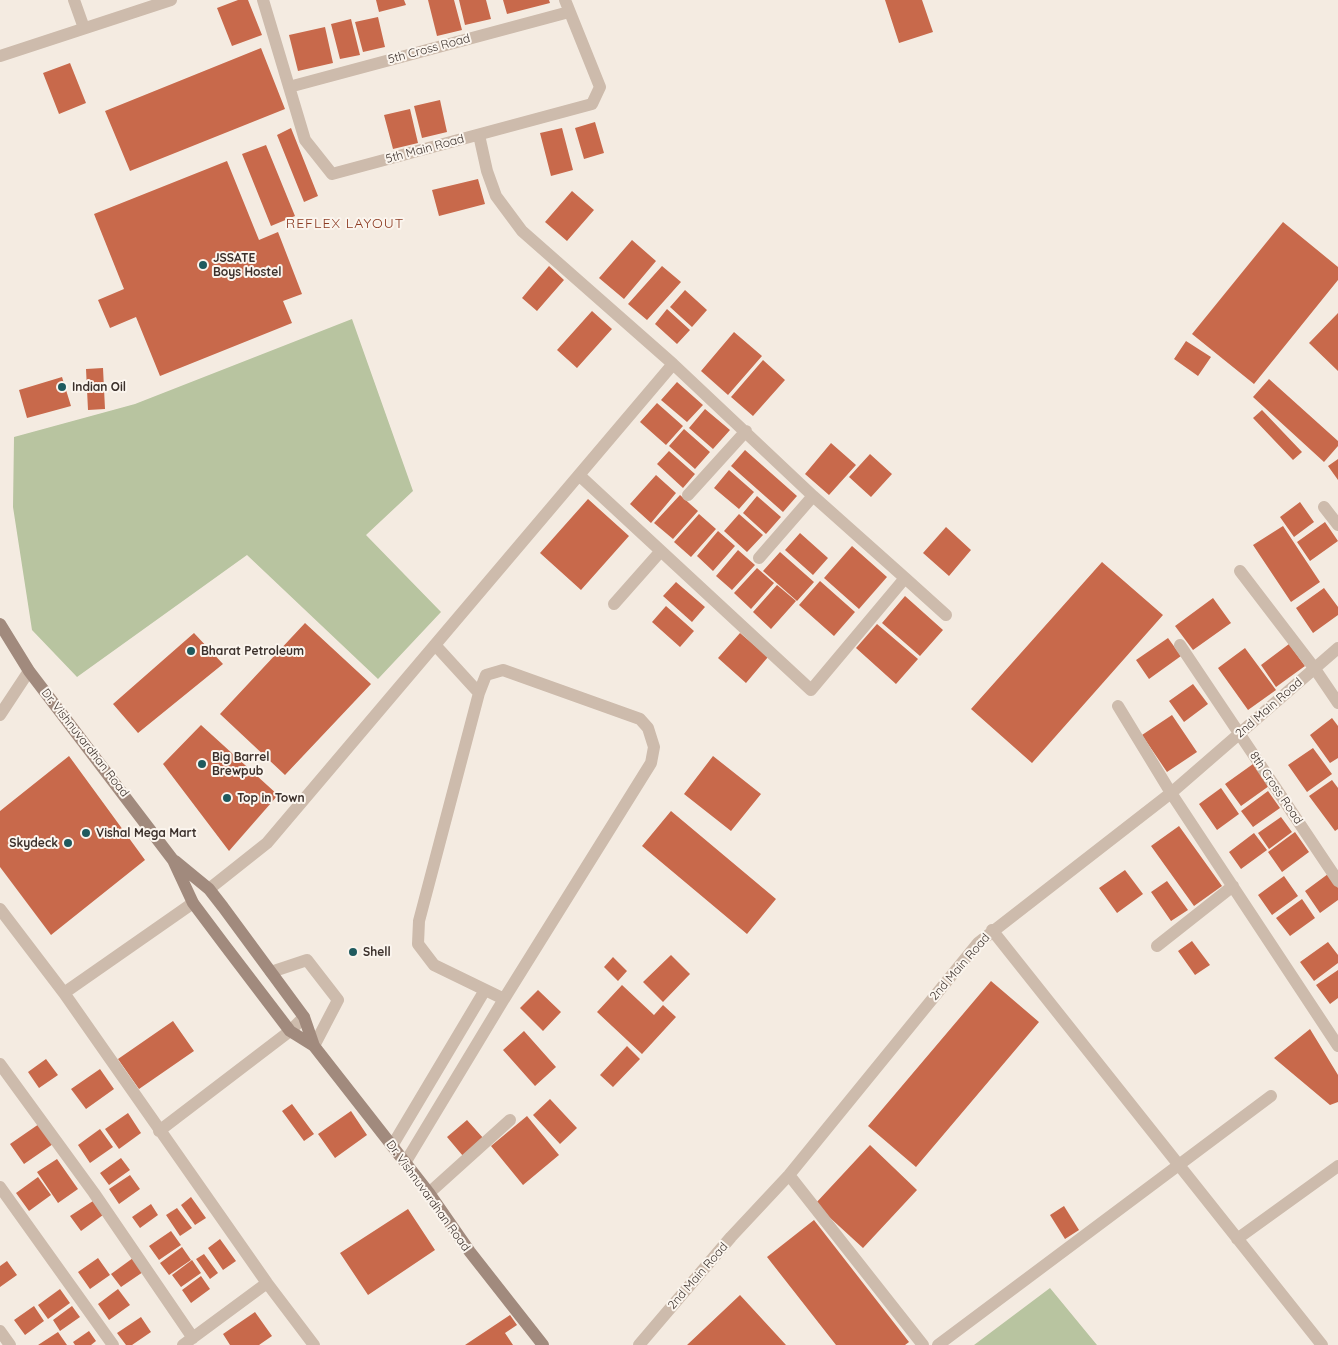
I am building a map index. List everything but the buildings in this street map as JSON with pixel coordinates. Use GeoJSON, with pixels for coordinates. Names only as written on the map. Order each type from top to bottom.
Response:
{"type":"FeatureCollection","features":[{"type":"Feature","properties":{"kind":"main road","name":"Dr. Vishnuvardhan Road"},"geometry":{"type":"LineString","coordinates":[[0,624],[29,671],[173,860],[193,902],[290,1031],[314,1046]]}},
{"type":"Feature","properties":{"kind":"main road","name":"Dr. Vishnuvardhan Road"},"geometry":{"type":"LineString","coordinates":[[173,860],[209,889],[304,1017],[314,1046],[429,1193],[470,1252],[543,1345]]}},
{"type":"Feature","properties":{"kind":"street"},"geometry":{"type":"LineString","coordinates":[[74,0],[84,28]]}},
{"type":"Feature","properties":{"kind":"street"},"geometry":{"type":"LineString","coordinates":[[0,56],[171,0]]}},
{"type":"Feature","properties":{"kind":"street","name":"5th Main Road"},"geometry":{"type":"LineString","coordinates":[[263,0],[305,140],[332,174],[592,104],[600,87],[567,6]]}},
{"type":"Feature","properties":{"kind":"street","name":"5th Cross Road"},"geometry":{"type":"LineString","coordinates":[[289,87],[567,6]]}},
{"type":"Feature","properties":{"kind":"street"},"geometry":{"type":"LineString","coordinates":[[479,134],[487,171],[496,196],[522,230],[673,364],[813,496],[946,615]]}},
{"type":"Feature","properties":{"kind":"street"},"geometry":{"type":"LineString","coordinates":[[209,889],[268,843],[673,364]]}},
{"type":"Feature","properties":{"kind":"street"},"geometry":{"type":"LineString","coordinates":[[688,495],[746,431]]}},
{"type":"Feature","properties":{"kind":"street"},"geometry":{"type":"LineString","coordinates":[[580,476],[811,690],[905,578]]}},
{"type":"Feature","properties":{"kind":"street"},"geometry":{"type":"LineString","coordinates":[[759,558],[813,496]]}},
{"type":"Feature","properties":{"kind":"street"},"geometry":{"type":"LineString","coordinates":[[1324,507],[1338,525]]}},
{"type":"Feature","properties":{"kind":"street"},"geometry":{"type":"LineString","coordinates":[[614,604],[660,552]]}},
{"type":"Feature","properties":{"kind":"street"},"geometry":{"type":"LineString","coordinates":[[1240,571],[1315,669],[1338,703]]}},
{"type":"Feature","properties":{"kind":"street","name":"8th Cross Road"},"geometry":{"type":"LineString","coordinates":[[1180,645],[1338,880]]}},
{"type":"Feature","properties":{"kind":"street"},"geometry":{"type":"LineString","coordinates":[[436,646],[479,694]]}},
{"type":"Feature","properties":{"kind":"street","name":"2nd Main Road"},"geometry":{"type":"LineString","coordinates":[[639,1345],[788,1175],[978,943],[992,930],[1171,793],[1338,648]]}},
{"type":"Feature","properties":{"kind":"street"},"geometry":{"type":"LineString","coordinates":[[405,1163],[504,999],[651,763],[654,747],[648,728],[640,719],[503,670],[486,675],[479,694],[420,921],[418,944],[434,965],[504,999]]}},
{"type":"Feature","properties":{"kind":"street"},"geometry":{"type":"LineString","coordinates":[[0,715],[29,671]]}},
{"type":"Feature","properties":{"kind":"street"},"geometry":{"type":"LineString","coordinates":[[1118,706],[1171,793],[1338,1046]]}},
{"type":"Feature","properties":{"kind":"street"},"geometry":{"type":"LineString","coordinates":[[1158,946],[1233,886]]}},
{"type":"Feature","properties":{"kind":"street"},"geometry":{"type":"LineString","coordinates":[[64,993],[193,902]]}},
{"type":"Feature","properties":{"kind":"street"},"geometry":{"type":"LineString","coordinates":[[0,909],[64,993],[159,1131],[312,1345]]}},
{"type":"Feature","properties":{"kind":"street"},"geometry":{"type":"LineString","coordinates":[[992,930],[1322,1345]]}},
{"type":"Feature","properties":{"kind":"street"},"geometry":{"type":"LineString","coordinates":[[271,972],[307,960],[338,1000],[314,1046]]}},
{"type":"Feature","properties":{"kind":"street"},"geometry":{"type":"LineString","coordinates":[[392,1146],[484,990]]}},
{"type":"Feature","properties":{"kind":"street"},"geometry":{"type":"LineString","coordinates":[[159,1131],[290,1031],[304,1017]]}},
{"type":"Feature","properties":{"kind":"street"},"geometry":{"type":"LineString","coordinates":[[0,1064],[94,1193],[188,1341],[267,1283]]}},
{"type":"Feature","properties":{"kind":"street"},"geometry":{"type":"LineString","coordinates":[[938,1345],[1271,1096]]}},
{"type":"Feature","properties":{"kind":"street"},"geometry":{"type":"LineString","coordinates":[[429,1193],[510,1120]]}},
{"type":"Feature","properties":{"kind":"street"},"geometry":{"type":"LineString","coordinates":[[1237,1239],[1338,1166]]}},
{"type":"Feature","properties":{"kind":"street"},"geometry":{"type":"LineString","coordinates":[[788,1175],[923,1345]]}},
{"type":"Feature","properties":{"kind":"street"},"geometry":{"type":"LineString","coordinates":[[0,1187],[113,1345]]}},
{"type":"Feature","properties":{"kind":"street"},"geometry":{"type":"LineString","coordinates":[[0,1331],[10,1345]]}},
{"type":"Feature","properties":{"kind":"green space"},"geometry":{"type":"Polygon","coordinates":[[[352,319],[413,491],[366,535],[441,612],[378,679],[247,555],[77,677],[32,630],[13,507],[14,437],[135,404],[352,319]]]}},
{"type":"Feature","properties":{"kind":"green space"},"geometry":{"type":"Polygon","coordinates":[[[1050,1288],[1097,1345],[974,1345],[1050,1288]]]}},
{"type":"Feature","properties":{"kind":"place","name":"JSSATE Boys Hostel"},"geometry":{"type":"Point","coordinates":[203,265]}},
{"type":"Feature","properties":{"kind":"place","name":"Indian Oil"},"geometry":{"type":"Point","coordinates":[62,387]}},
{"type":"Feature","properties":{"kind":"place","name":"Bharat Petroleum"},"geometry":{"type":"Point","coordinates":[191,651]}},
{"type":"Feature","properties":{"kind":"place","name":"Big Barrel Brewpub"},"geometry":{"type":"Point","coordinates":[202,764]}},
{"type":"Feature","properties":{"kind":"place","name":"Top in Town"},"geometry":{"type":"Point","coordinates":[227,798]}},
{"type":"Feature","properties":{"kind":"place","name":"Vishal Mega Mart"},"geometry":{"type":"Point","coordinates":[86,833]}},
{"type":"Feature","properties":{"kind":"place","name":"Skydeck"},"geometry":{"type":"Point","coordinates":[68,843]}},
{"type":"Feature","properties":{"kind":"place","name":"Shell"},"geometry":{"type":"Point","coordinates":[353,952]}},
{"type":"Feature","properties":{"kind":"district","name":"REFLEX LAYOUT"},"geometry":{"type":"Point","coordinates":[345,224]}}]}
